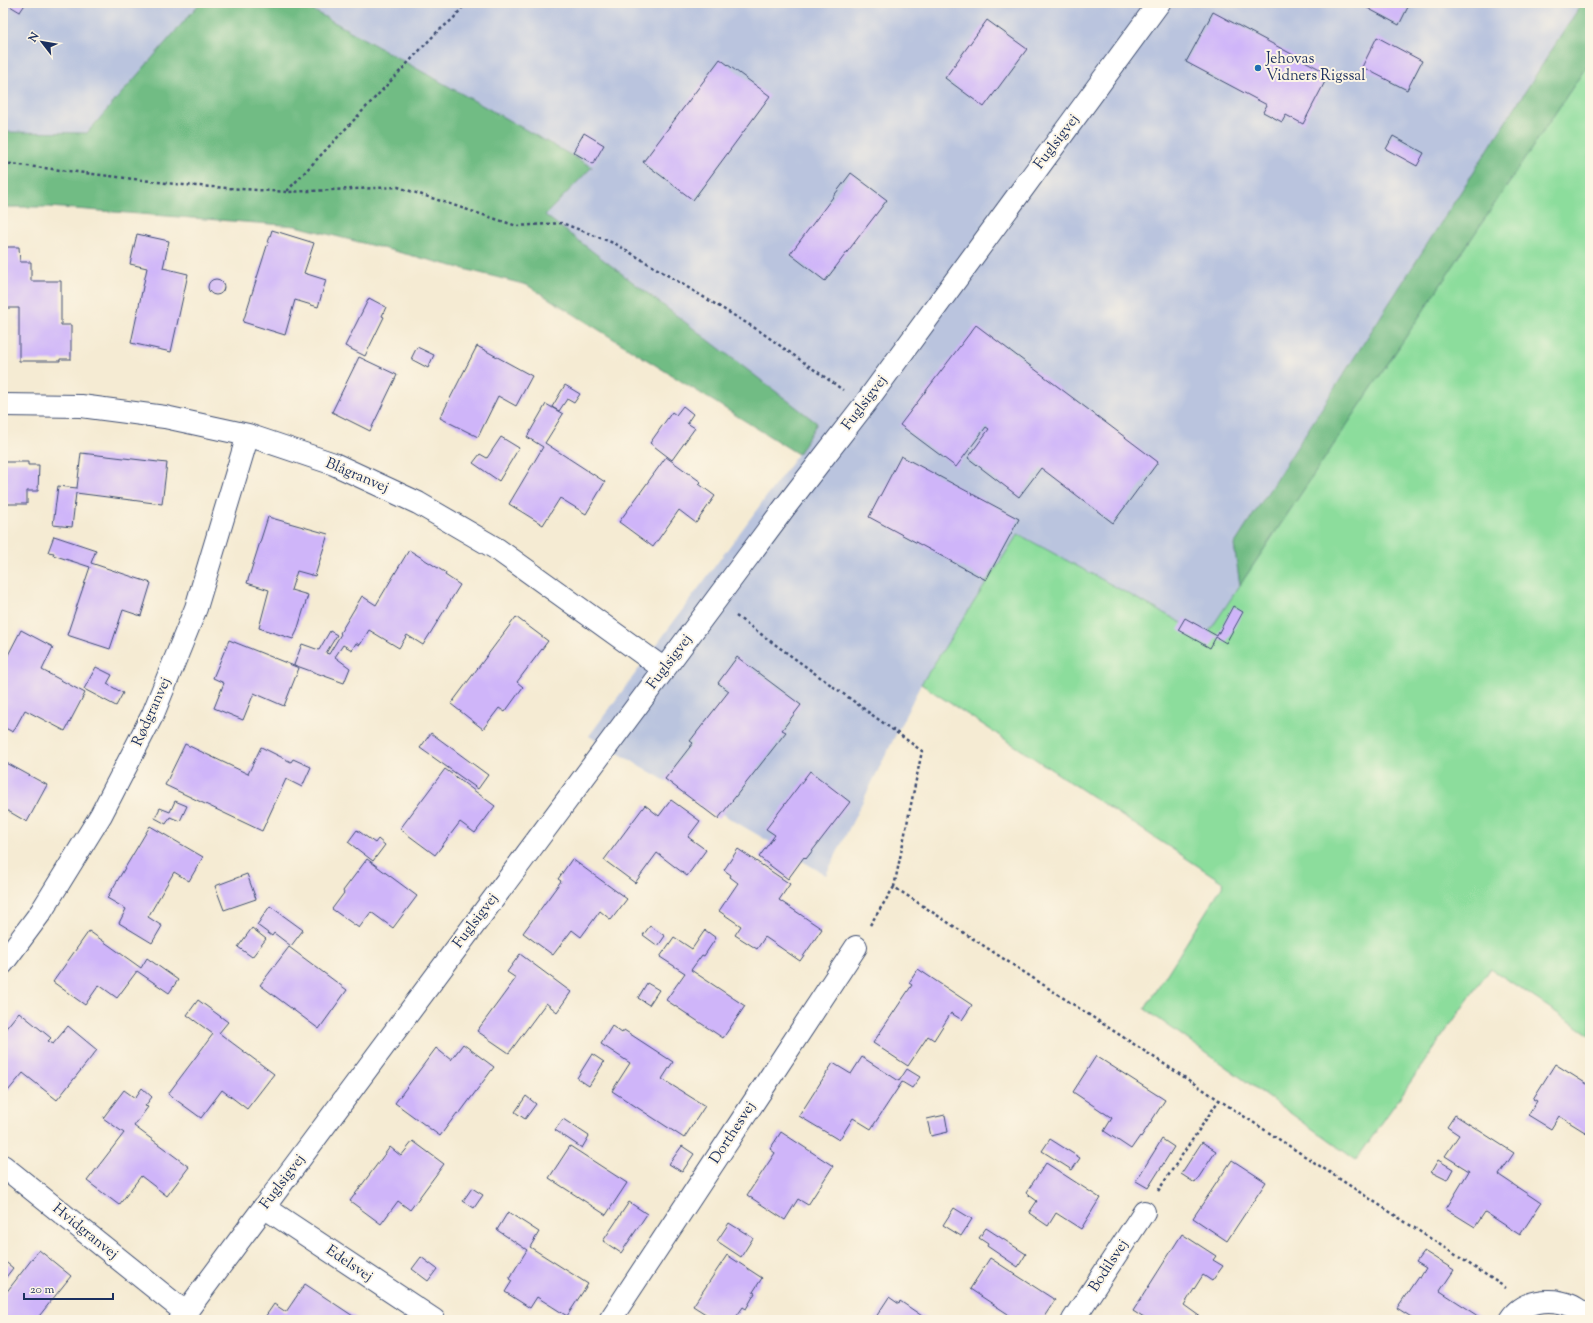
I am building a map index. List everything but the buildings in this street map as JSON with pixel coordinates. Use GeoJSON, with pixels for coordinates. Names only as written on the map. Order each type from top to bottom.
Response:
{"type":"FeatureCollection","features":[{"type":"Feature","properties":{"kind":"street","name":"Fuglsigvej"},"geometry":{"type":"LineString","coordinates":[[183,1316],[715,600],[864,405],[1159,3]]}},
{"type":"Feature","properties":{"kind":"street","name":"Blågranvej"},"geometry":{"type":"LineString","coordinates":[[3,405],[81,406],[165,416],[248,436],[334,464],[418,502],[497,549],[664,669]]}},
{"type":"Feature","properties":{"kind":"street","name":"Rødgranvej"},"geometry":{"type":"LineString","coordinates":[[3,962],[41,912],[101,815],[153,714],[196,608],[248,436]]}},
{"type":"Feature","properties":{"kind":"street","name":"Dorthesvej"},"geometry":{"type":"LineString","coordinates":[[610,1320],[856,947]]}},
{"type":"Feature","properties":{"kind":"street","name":"Hvidgranvej"},"geometry":{"type":"LineString","coordinates":[[3,1166],[183,1316]]}},
{"type":"Feature","properties":{"kind":"street","name":"Edelsvej"},"geometry":{"type":"LineString","coordinates":[[264,1207],[434,1320]]}},
{"type":"Feature","properties":{"kind":"street","name":"Bodilsvej"},"geometry":{"type":"LineString","coordinates":[[1073,1320],[1144,1212]]}},
{"type":"Feature","properties":{"kind":"street"},"geometry":{"type":"LineString","coordinates":[[1510,1320],[1513,1314],[1529,1304],[1552,1300],[1572,1306],[1590,1318]]}},
{"type":"Feature","properties":{"kind":"path"},"geometry":{"type":"LineString","coordinates":[[287,192],[437,32],[453,19],[466,3]]}},
{"type":"Feature","properties":{"kind":"path"},"geometry":{"type":"LineString","coordinates":[[3,163],[184,185],[287,192],[398,187],[517,226],[562,223],[616,244],[758,330],[864,405]]}},
{"type":"Feature","properties":{"kind":"path"},"geometry":{"type":"LineString","coordinates":[[715,600],[922,751],[894,887],[856,947]]}},
{"type":"Feature","properties":{"kind":"path"},"geometry":{"type":"LineString","coordinates":[[894,887],[1529,1304]]}},
{"type":"Feature","properties":{"kind":"path"},"geometry":{"type":"LineString","coordinates":[[1144,1212],[1219,1100]]}},
{"type":"Feature","properties":{"kind":"shaded area"},"geometry":{"type":"Polygon","coordinates":[[[3,3],[200,3],[87,133],[3,132],[3,3]]]}},
{"type":"Feature","properties":{"kind":"shaded area"},"geometry":{"type":"Polygon","coordinates":[[[300,3],[1582,3],[1234,545],[1240,585],[1206,637],[1018,534],[921,684],[826,875],[589,736],[798,454],[817,423],[545,215],[592,167],[300,3]]]}},
{"type":"Feature","properties":{"kind":"green space"},"geometry":{"type":"Polygon","coordinates":[[[200,3],[300,3],[592,167],[545,215],[817,423],[798,454],[527,285],[296,226],[49,207],[3,207],[3,132],[87,133],[200,3]]]}},
{"type":"Feature","properties":{"kind":"green space"},"geometry":{"type":"Polygon","coordinates":[[[1582,3],[1590,3],[1590,61],[1240,585],[1234,545],[1582,3]]]}},
{"type":"Feature","properties":{"kind":"green space"},"geometry":{"type":"Polygon","coordinates":[[[1590,61],[1590,1035],[1490,968],[1356,1160],[1145,1009],[1224,883],[921,684],[1018,534],[1206,636],[1590,61]]]}},
{"type":"Feature","properties":{"kind":"place","name":"Jehovas Vidners Rigssal"},"geometry":{"type":"Point","coordinates":[1258,68]}}]}
